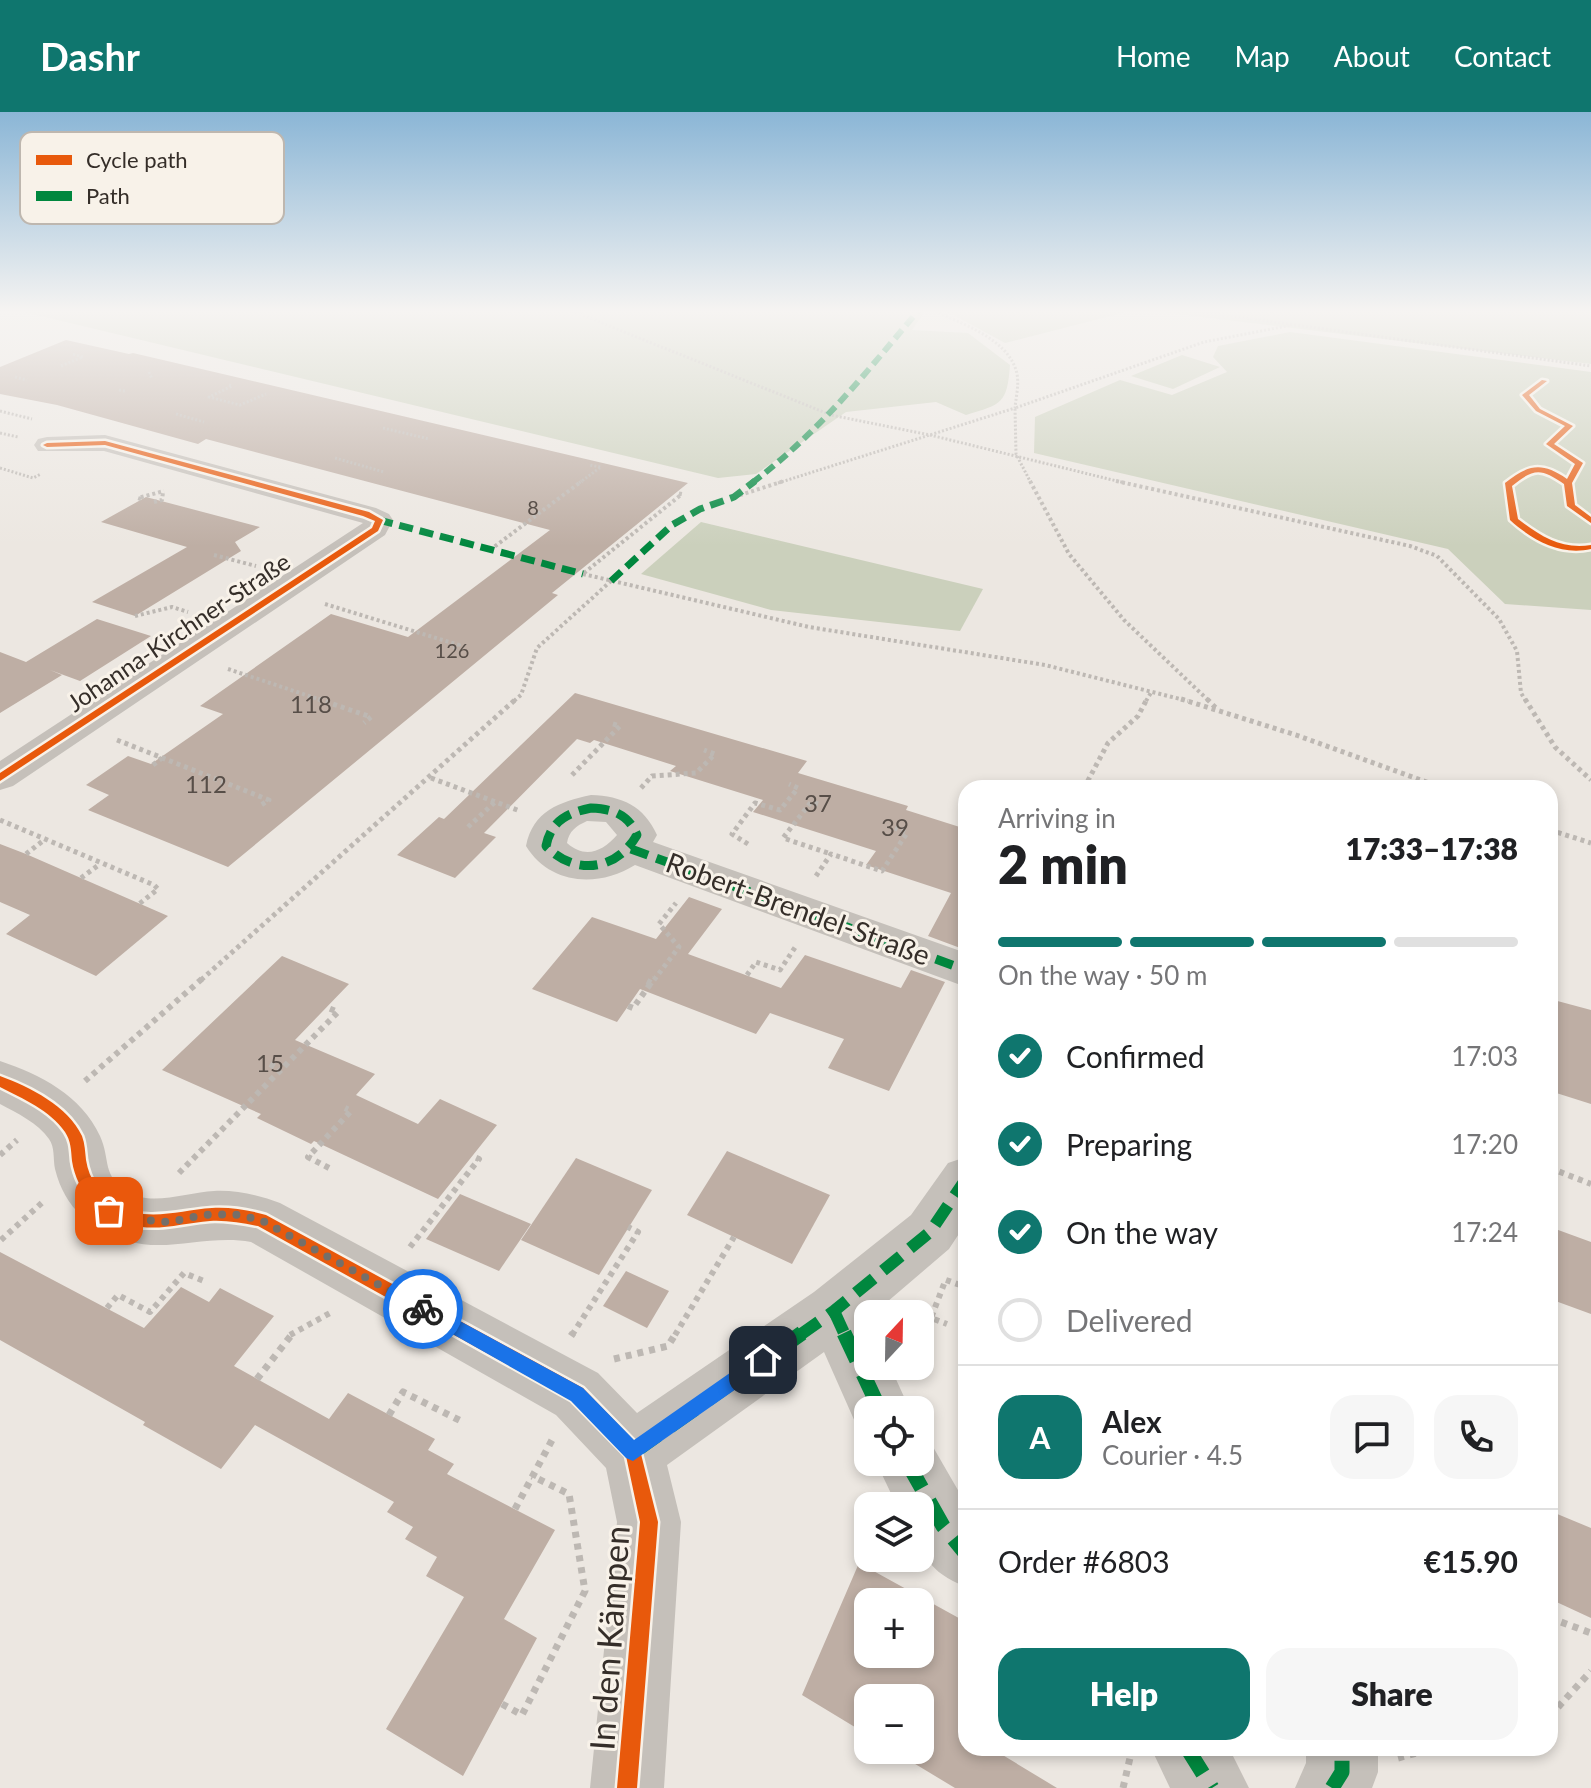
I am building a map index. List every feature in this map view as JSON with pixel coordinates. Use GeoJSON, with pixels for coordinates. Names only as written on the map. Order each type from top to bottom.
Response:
{"type":"FeatureCollection","features":[{"type":"Feature","properties":{"kind":"street","name":"Johanna-Kirchner-Straße"},"geometry":{"type":"LineString","coordinates":[[0,778],[375,529],[379,520],[105,443],[47,445]]}},
{"type":"Feature","properties":{"kind":"street"},"geometry":{"type":"LineString","coordinates":[[0,735],[41,751]]}},
{"type":"Feature","properties":{"kind":"street","name":"Robert-Brendel-Straße"},"geometry":{"type":"LineString","coordinates":[[625,830],[616,861],[595,867],[573,866],[555,859],[546,846],[553,824],[577,810],[606,808],[625,830],[699,873],[958,967]]}},
{"type":"Feature","properties":{"kind":"street"},"geometry":{"type":"LineString","coordinates":[[0,1081],[52,1111],[75,1135],[80,1169],[90,1191],[109,1211],[134,1219],[169,1222],[204,1215],[233,1214],[261,1220],[380,1286],[578,1377],[633,1452],[834,1311],[930,1232],[958,1191]]}},
{"type":"Feature","properties":{"kind":"street"},"geometry":{"type":"LineString","coordinates":[[834,1311],[873,1396]]}},
{"type":"Feature","properties":{"kind":"street","name":"In den Kämpen"},"geometry":{"type":"LineString","coordinates":[[627,1788],[649,1522],[633,1452]]}},
{"type":"Feature","properties":{"kind":"street"},"geometry":{"type":"LineString","coordinates":[[915,1476],[943,1526],[958,1544]]}},
{"type":"Feature","properties":{"kind":"street"},"geometry":{"type":"LineString","coordinates":[[1192,1756],[1212,1788]]}},
{"type":"Feature","properties":{"kind":"street"},"geometry":{"type":"LineString","coordinates":[[1332,1788],[1342,1772],[1342,1756]]}},
{"type":"Feature","properties":{"kind":"path"},"geometry":{"type":"LineString","coordinates":[[225,389],[209,397],[240,405],[266,394]]}},
{"type":"Feature","properties":{"kind":"path"},"geometry":{"type":"LineString","coordinates":[[767,389],[831,415],[1016,454],[1101,478],[1410,546],[1437,556],[1499,619],[1517,651],[1521,693],[1555,747],[1591,780]]}},
{"type":"Feature","properties":{"kind":"path"},"geometry":{"type":"LineString","coordinates":[[1016,389],[1016,454],[1069,554],[1124,620],[1218,710]]}},
{"type":"Feature","properties":{"kind":"path"},"geometry":{"type":"LineString","coordinates":[[734,497],[1069,389]]}},
{"type":"Feature","properties":{"kind":"path"},"geometry":{"type":"LineString","coordinates":[[119,390],[125,391]]}},
{"type":"Feature","properties":{"kind":"path"},"geometry":{"type":"LineString","coordinates":[[176,414],[204,422]]}},
{"type":"Feature","properties":{"kind":"path"},"geometry":{"type":"LineString","coordinates":[[383,428],[429,439]]}},
{"type":"Feature","properties":{"kind":"path"},"geometry":{"type":"LineString","coordinates":[[335,458],[384,472]]}},
{"type":"Feature","properties":{"kind":"path"},"geometry":{"type":"LineString","coordinates":[[490,550],[601,467],[589,465]]}},
{"type":"Feature","properties":{"kind":"path"},"geometry":{"type":"LineString","coordinates":[[141,499],[138,498],[163,492],[162,500],[154,502]]}},
{"type":"Feature","properties":{"kind":"path"},"geometry":{"type":"LineString","coordinates":[[677,493],[682,494],[583,574],[811,627],[1043,665],[1152,691],[1332,744],[1423,780]]}},
{"type":"Feature","properties":{"kind":"path"},"geometry":{"type":"LineString","coordinates":[[533,508],[542,511]]}},
{"type":"Feature","properties":{"kind":"path"},"geometry":{"type":"LineString","coordinates":[[0,1155],[431,778],[521,695],[537,648],[611,581]]}},
{"type":"Feature","properties":{"kind":"path"},"geometry":{"type":"LineString","coordinates":[[282,591],[459,645],[452,651]]}},
{"type":"Feature","properties":{"kind":"path"},"geometry":{"type":"LineString","coordinates":[[353,621],[361,615]]}},
{"type":"Feature","properties":{"kind":"path"},"geometry":{"type":"LineString","coordinates":[[402,635],[409,630]]}},
{"type":"Feature","properties":{"kind":"path"},"geometry":{"type":"LineString","coordinates":[[186,655],[371,717],[364,723]]}},
{"type":"Feature","properties":{"kind":"path"},"geometry":{"type":"LineString","coordinates":[[260,688],[268,683]]}},
{"type":"Feature","properties":{"kind":"path"},"geometry":{"type":"LineString","coordinates":[[1088,780],[1108,743],[1138,716],[1152,691]]}},
{"type":"Feature","properties":{"kind":"path"},"geometry":{"type":"LineString","coordinates":[[311,705],[319,700]]}},
{"type":"Feature","properties":{"kind":"path"},"geometry":{"type":"LineString","coordinates":[[564,782],[620,726],[610,723]]}},
{"type":"Feature","properties":{"kind":"path"},"geometry":{"type":"LineString","coordinates":[[79,726],[269,800],[261,805]]}},
{"type":"Feature","properties":{"kind":"path"},"geometry":{"type":"LineString","coordinates":[[625,830],[652,776],[696,773],[715,754],[704,750]]}},
{"type":"Feature","properties":{"kind":"path"},"geometry":{"type":"LineString","coordinates":[[153,765],[163,758]]}},
{"type":"Feature","properties":{"kind":"path"},"geometry":{"type":"LineString","coordinates":[[206,785],[215,778]]}},
{"type":"Feature","properties":{"kind":"path"},"geometry":{"type":"LineString","coordinates":[[431,778],[553,824]]}},
{"type":"Feature","properties":{"kind":"path"},"geometry":{"type":"LineString","coordinates":[[748,844],[732,834],[755,803],[780,810],[798,788],[789,784]]}},
{"type":"Feature","properties":{"kind":"path"},"geometry":{"type":"LineString","coordinates":[[468,827],[495,802]]}},
{"type":"Feature","properties":{"kind":"path"},"geometry":{"type":"LineString","coordinates":[[818,804],[811,802],[783,838],[882,871],[907,833],[895,828]]}},
{"type":"Feature","properties":{"kind":"path"},"geometry":{"type":"LineString","coordinates":[[0,820],[154,885],[158,889],[139,904]]}},
{"type":"Feature","properties":{"kind":"path"},"geometry":{"type":"LineString","coordinates":[[1558,833],[1591,843]]}},
{"type":"Feature","properties":{"kind":"path"},"geometry":{"type":"LineString","coordinates":[[26,854],[45,840]]}},
{"type":"Feature","properties":{"kind":"path"},"geometry":{"type":"LineString","coordinates":[[747,975],[756,962],[780,970],[831,854]]}},
{"type":"Feature","properties":{"kind":"path"},"geometry":{"type":"LineString","coordinates":[[81,878],[101,863]]}},
{"type":"Feature","properties":{"kind":"path"},"geometry":{"type":"LineString","coordinates":[[628,1006],[633,1008],[649,982],[679,947],[659,924],[699,873]]}},
{"type":"Feature","properties":{"kind":"path"},"geometry":{"type":"LineString","coordinates":[[134,1219],[338,1012],[326,1007]]}},
{"type":"Feature","properties":{"kind":"path"},"geometry":{"type":"LineString","coordinates":[[270,1064],[280,1070]]}},
{"type":"Feature","properties":{"kind":"path"},"geometry":{"type":"LineString","coordinates":[[329,1168],[308,1157],[351,1111],[345,1108]]}},
{"type":"Feature","properties":{"kind":"path"},"geometry":{"type":"LineString","coordinates":[[257,1379],[290,1335],[380,1286],[479,1159],[472,1156]]}},
{"type":"Feature","properties":{"kind":"path"},"geometry":{"type":"LineString","coordinates":[[1558,1171],[1591,1184]]}},
{"type":"Feature","properties":{"kind":"path"},"geometry":{"type":"LineString","coordinates":[[515,1509],[578,1377],[638,1232],[628,1227]]}},
{"type":"Feature","properties":{"kind":"path"},"geometry":{"type":"LineString","coordinates":[[578,1377],[668,1346],[734,1237]]}},
{"type":"Feature","properties":{"kind":"path"},"geometry":{"type":"LineString","coordinates":[[107,1308],[118,1295],[150,1312],[184,1273],[204,1281]]}},
{"type":"Feature","properties":{"kind":"path"},"geometry":{"type":"LineString","coordinates":[[945,1280],[931,1318],[947,1324]]}},
{"type":"Feature","properties":{"kind":"path"},"geometry":{"type":"LineString","coordinates":[[389,1415],[403,1392],[461,1421]]}},
{"type":"Feature","properties":{"kind":"path"},"geometry":{"type":"LineString","coordinates":[[502,1704],[522,1715],[585,1591],[569,1494],[532,1476]]}},
{"type":"Feature","properties":{"kind":"path"},"geometry":{"type":"LineString","coordinates":[[1558,1621],[1591,1633]]}},
{"type":"Feature","properties":{"kind":"path"},"geometry":{"type":"LineString","coordinates":[[1558,1707],[1591,1671]]}},
{"type":"Feature","properties":{"kind":"path"},"geometry":{"type":"LineString","coordinates":[[1123,1788],[1130,1756]]}},
{"type":"Feature","properties":{"kind":"green space"},"geometry":{"type":"Polygon","coordinates":[[[347,389],[1006,389],[995,405],[966,415],[936,402],[846,412],[756,474],[718,478],[347,389]]]}},
{"type":"Feature","properties":{"kind":"green space"},"geometry":{"type":"Polygon","coordinates":[[[1099,389],[1152,389],[1172,395],[1186,389],[1591,389],[1591,610],[1505,604],[1448,549],[1034,453],[1035,417],[1099,389]]]}},
{"type":"Feature","properties":{"kind":"green space"},"geometry":{"type":"Polygon","coordinates":[[[701,522],[983,589],[960,631],[771,610],[641,574],[701,522]]]}},
{"type":"Feature","properties":{"kind":"building"},"geometry":{"type":"Polygon","coordinates":[[[0,389],[288,389],[688,483],[552,593],[558,595],[228,867],[88,810],[109,795],[86,785],[128,756],[151,764],[223,714],[200,706],[331,614],[408,637],[550,530],[206,439],[198,444],[57,405],[0,394],[0,389]]]}},
{"type":"Feature","properties":{"kind":"building"},"geometry":{"type":"Polygon","coordinates":[[[146,497],[260,527],[235,542],[241,551],[135,616],[92,602],[187,547],[101,522],[146,497]]]}},
{"type":"Feature","properties":{"kind":"building"},"geometry":{"type":"Polygon","coordinates":[[[97,619],[151,636],[80,681],[50,670],[62,675],[0,713],[0,652],[26,662],[97,619]]]}},
{"type":"Feature","properties":{"kind":"building"},"geometry":{"type":"Polygon","coordinates":[[[575,693],[807,761],[798,773],[908,806],[906,810],[958,826],[958,947],[928,936],[951,893],[866,865],[876,851],[753,812],[763,800],[670,771],[676,766],[594,740],[590,743],[577,739],[484,833],[496,837],[455,878],[397,855],[439,817],[444,819],[575,693]]]}},
{"type":"Feature","properties":{"kind":"building"},"geometry":{"type":"Polygon","coordinates":[[[0,844],[168,916],[96,976],[6,934],[30,915],[0,902],[0,844]]]}},
{"type":"Feature","properties":{"kind":"building"},"geometry":{"type":"Polygon","coordinates":[[[689,897],[722,909],[688,954],[781,988],[805,955],[901,988],[911,970],[945,982],[889,1091],[828,1068],[844,1039],[770,1013],[756,1034],[640,989],[617,1022],[532,989],[592,917],[656,939],[689,897]]]}},
{"type":"Feature","properties":{"kind":"building"},"geometry":{"type":"Polygon","coordinates":[[[282,956],[349,984],[295,1040],[375,1074],[356,1095],[418,1124],[440,1099],[497,1125],[438,1199],[314,1141],[311,1144],[257,1118],[261,1114],[162,1070],[282,956]]]}},
{"type":"Feature","properties":{"kind":"building"},"geometry":{"type":"Polygon","coordinates":[[[1558,1001],[1591,1010],[1591,1104],[1558,1094],[1558,1001]]]}},
{"type":"Feature","properties":{"kind":"building"},"geometry":{"type":"Polygon","coordinates":[[[727,1151],[830,1195],[792,1264],[687,1215],[727,1151]]]}},
{"type":"Feature","properties":{"kind":"building"},"geometry":{"type":"Polygon","coordinates":[[[576,1158],[652,1190],[599,1275],[521,1240],[576,1158]]]}},
{"type":"Feature","properties":{"kind":"building"},"geometry":{"type":"Polygon","coordinates":[[[460,1194],[531,1224],[499,1271],[426,1239],[460,1194]]]}},
{"type":"Feature","properties":{"kind":"building"},"geometry":{"type":"Polygon","coordinates":[[[1558,1230],[1591,1242],[1591,1314],[1558,1302],[1558,1230]]]}},
{"type":"Feature","properties":{"kind":"building"},"geometry":{"type":"Polygon","coordinates":[[[0,1252],[144,1328],[181,1287],[209,1302],[220,1288],[274,1316],[234,1366],[329,1419],[348,1393],[435,1439],[428,1450],[454,1464],[447,1474],[555,1530],[504,1619],[537,1638],[463,1776],[386,1729],[464,1597],[426,1576],[437,1557],[405,1539],[413,1527],[387,1512],[394,1502],[255,1425],[221,1469],[0,1340],[0,1252]]]}},
{"type":"Feature","properties":{"kind":"building"},"geometry":{"type":"Polygon","coordinates":[[[626,1271],[669,1291],[647,1328],[603,1306],[626,1271]]]}},
{"type":"Feature","properties":{"kind":"building"},"geometry":{"type":"Polygon","coordinates":[[[1558,1514],[1591,1528],[1591,1618],[1558,1603],[1558,1514]]]}},
{"type":"Feature","properties":{"kind":"building"},"geometry":{"type":"Polygon","coordinates":[[[855,1572],[875,1572],[904,1588],[854,1588],[854,1668],[934,1668],[934,1604],[958,1618],[958,1756],[1004,1756],[1057,1788],[955,1788],[915,1764],[934,1764],[934,1684],[854,1684],[854,1727],[802,1695],[855,1572]]]}},
{"type":"Feature","properties":{"kind":"marked path"},"geometry":{"type":"LineString","coordinates":[[611,581],[672,525],[700,509],[734,497],[793,452],[853,389]]}},
{"type":"Feature","properties":{"kind":"marked path"},"geometry":{"type":"LineString","coordinates":[[379,520],[583,574]]}},
{"type":"Feature","properties":{"kind":"marked path"},"geometry":{"type":"LineString","coordinates":[[591,808],[620,813],[630,822],[637,835],[620,857],[608,863],[581,867],[556,856],[546,846],[555,824],[574,812],[591,808]]}},
{"type":"Feature","properties":{"kind":"marked path"},"geometry":{"type":"LineString","coordinates":[[631,849],[958,967]]}},
{"type":"Feature","properties":{"kind":"marked path"},"geometry":{"type":"LineString","coordinates":[[633,1452],[834,1311],[930,1232],[958,1191]]}},
{"type":"Feature","properties":{"kind":"marked path"},"geometry":{"type":"LineString","coordinates":[[834,1311],[873,1396]]}},
{"type":"Feature","properties":{"kind":"marked path"},"geometry":{"type":"LineString","coordinates":[[915,1476],[943,1526],[958,1544]]}},
{"type":"Feature","properties":{"kind":"marked path"},"geometry":{"type":"LineString","coordinates":[[1192,1756],[1212,1788]]}},
{"type":"Feature","properties":{"kind":"marked path"},"geometry":{"type":"LineString","coordinates":[[1332,1788],[1342,1772],[1342,1756]]}},
{"type":"Feature","properties":{"kind":"cycle path"},"geometry":{"type":"LineString","coordinates":[[1533,389],[1525,395],[1538,410],[1570,426],[1550,444],[1579,463],[1568,483],[1571,506],[1591,521]]}},
{"type":"Feature","properties":{"kind":"cycle path"},"geometry":{"type":"LineString","coordinates":[[0,778],[375,529],[379,520],[105,443],[47,445]]}},
{"type":"Feature","properties":{"kind":"cycle path"},"geometry":{"type":"LineString","coordinates":[[1568,483],[1544,469],[1524,473],[1508,485],[1514,520],[1560,547],[1591,547]]}},
{"type":"Feature","properties":{"kind":"cycle path"},"geometry":{"type":"LineString","coordinates":[[0,1081],[51,1109],[68,1125],[77,1142],[80,1165],[87,1184],[92,1193],[114,1212],[133,1219],[152,1221],[220,1214],[261,1220],[577,1394],[633,1452],[649,1522],[627,1788]]}},
{"type":"Feature","properties":{"kind":"way so far"},"geometry":{"type":"LineString","coordinates":[[109,1211],[134,1219],[169,1222],[204,1215],[233,1214],[261,1220],[423,1309]]}},
{"type":"Feature","properties":{"kind":"route"},"geometry":{"type":"LineString","coordinates":[[423,1309],[577,1394],[633,1452],[763,1360]]}}]}
